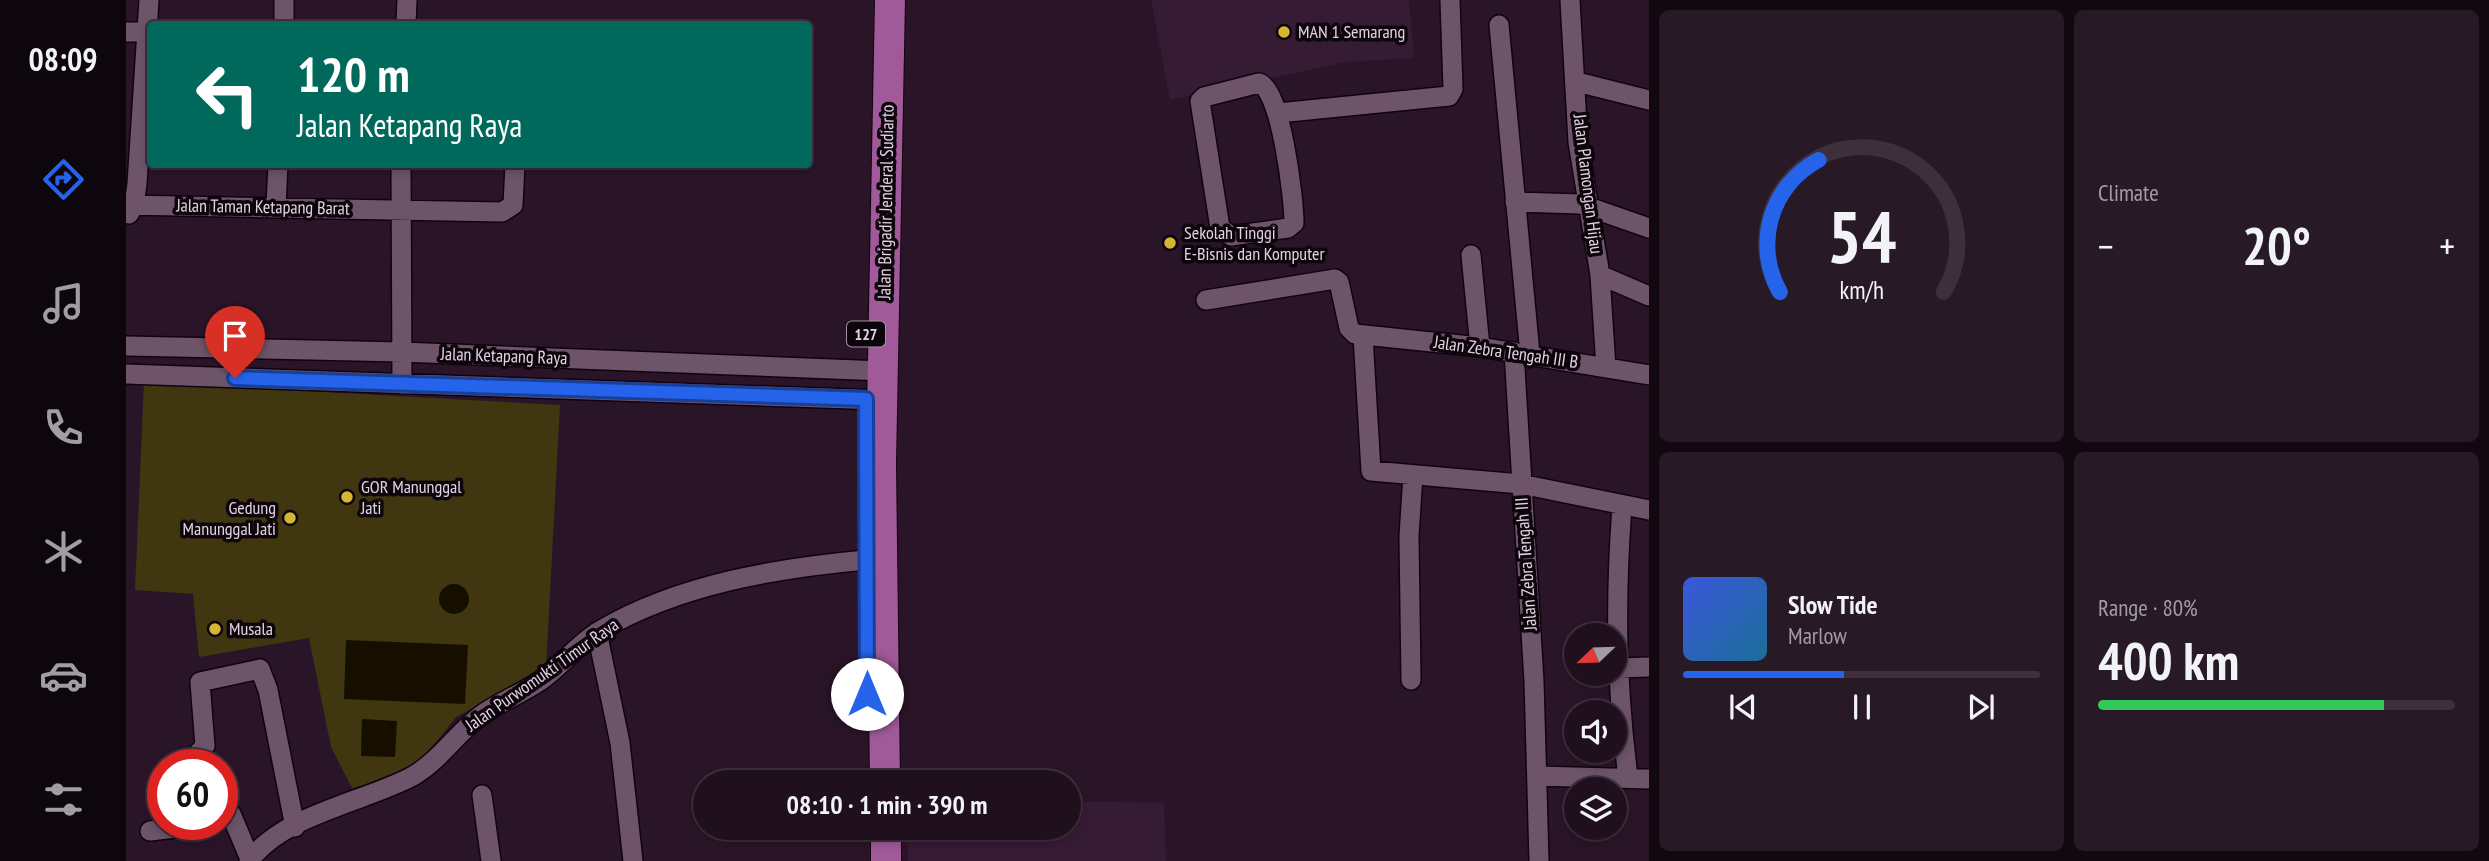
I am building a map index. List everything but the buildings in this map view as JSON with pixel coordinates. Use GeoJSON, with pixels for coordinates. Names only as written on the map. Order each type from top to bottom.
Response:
{"type":"FeatureCollection","features":[{"type":"Feature","properties":{"kind":"main road","name":"Jalan Brigadir Jenderal Sudiarto"},"geometry":{"type":"LineString","coordinates":[[870,0],[874,385],[885,770]]}},
{"type":"Feature","properties":{"kind":"main road","name":"Jalan Brigadir Jenderal Sudiarto"},"geometry":{"type":"LineString","coordinates":[[867,770],[866,559],[890,0]]}},
{"type":"Feature","properties":{"kind":"main road"},"geometry":{"type":"LineString","coordinates":[[867,840],[867,861]]}},
{"type":"Feature","properties":{"kind":"main road"},"geometry":{"type":"LineString","coordinates":[[886,840],[886,861]]}},
{"type":"Feature","properties":{"kind":"street"},"geometry":{"type":"LineString","coordinates":[[147,21],[149,0]]}},
{"type":"Feature","properties":{"kind":"street"},"geometry":{"type":"LineString","coordinates":[[284,0],[284,21]]}},
{"type":"Feature","properties":{"kind":"street"},"geometry":{"type":"LineString","coordinates":[[407,0],[407,21]]}},
{"type":"Feature","properties":{"kind":"street"},"geometry":{"type":"LineString","coordinates":[[1279,113],[1449,96],[1453,89],[1450,0]]}},
{"type":"Feature","properties":{"kind":"street","name":"Jalan Plamongan Hijau"},"geometry":{"type":"LineString","coordinates":[[1570,0],[1577,82],[1578,142],[1586,205],[1600,275],[1606,368]]}},
{"type":"Feature","properties":{"kind":"street"},"geometry":{"type":"LineString","coordinates":[[129,210],[147,21]]}},
{"type":"Feature","properties":{"kind":"street"},"geometry":{"type":"LineString","coordinates":[[1499,25],[1515,202],[1522,353]]}},
{"type":"Feature","properties":{"kind":"street"},"geometry":{"type":"LineString","coordinates":[[126,32],[146,32]]}},
{"type":"Feature","properties":{"kind":"street"},"geometry":{"type":"LineString","coordinates":[[1577,82],[1649,100]]}},
{"type":"Feature","properties":{"kind":"street"},"geometry":{"type":"LineString","coordinates":[[1263,83],[1269,89],[1279,113],[1294,223],[1288,228],[1231,236],[1225,234],[1220,228],[1200,101],[1204,97],[1263,83]]}},
{"type":"Feature","properties":{"kind":"street"},"geometry":{"type":"LineString","coordinates":[[276,206],[278,168]]}},
{"type":"Feature","properties":{"kind":"street"},"geometry":{"type":"LineString","coordinates":[[401,168],[402,384]]}},
{"type":"Feature","properties":{"kind":"street","name":"Jalan Taman Ketapang Barat"},"geometry":{"type":"LineString","coordinates":[[129,210],[276,206],[507,211],[513,205],[515,168]]}},
{"type":"Feature","properties":{"kind":"street"},"geometry":{"type":"LineString","coordinates":[[1515,202],[1586,205],[1649,228]]}},
{"type":"Feature","properties":{"kind":"street"},"geometry":{"type":"LineString","coordinates":[[1471,254],[1480,346]]}},
{"type":"Feature","properties":{"kind":"street"},"geometry":{"type":"LineString","coordinates":[[1600,275],[1649,296]]}},
{"type":"Feature","properties":{"kind":"street"},"geometry":{"type":"LineString","coordinates":[[1206,300],[1335,279],[1339,282],[1349,328],[1363,335],[1368,465],[1374,472],[1521,484],[1649,510]]}},
{"type":"Feature","properties":{"kind":"street","name":"Jalan Zebra Tengah III B"},"geometry":{"type":"LineString","coordinates":[[1363,335],[1480,346],[1649,375]]}},
{"type":"Feature","properties":{"kind":"street","name":"Jalan Ketapang Raya"},"geometry":{"type":"LineString","coordinates":[[126,346],[401,352],[799,368],[874,385]]}},
{"type":"Feature","properties":{"kind":"street","name":"Jalan Zebra Tengah III"},"geometry":{"type":"LineString","coordinates":[[1522,353],[1521,484],[1539,861]]}},
{"type":"Feature","properties":{"kind":"street"},"geometry":{"type":"LineString","coordinates":[[686,393],[688,363]]}},
{"type":"Feature","properties":{"kind":"street"},"geometry":{"type":"LineString","coordinates":[[711,394],[715,364]]}},
{"type":"Feature","properties":{"kind":"street"},"geometry":{"type":"LineString","coordinates":[[798,397],[799,368]]}},
{"type":"Feature","properties":{"kind":"street","name":"Jalan Ketapang Raya"},"geometry":{"type":"LineString","coordinates":[[126,374],[798,397],[874,385]]}},
{"type":"Feature","properties":{"kind":"street"},"geometry":{"type":"LineString","coordinates":[[1411,680],[1409,536],[1413,475]]}},
{"type":"Feature","properties":{"kind":"street"},"geometry":{"type":"LineString","coordinates":[[1616,623],[1622,506]]}},
{"type":"Feature","properties":{"kind":"street","name":"Jalan Purwomukti Timur Raya"},"geometry":{"type":"LineString","coordinates":[[250,860],[274,838],[295,827],[339,805],[412,776],[481,715],[540,681],[597,632],[640,610],[732,581],[790,568],[866,559]]}},
{"type":"Feature","properties":{"kind":"street"},"geometry":{"type":"LineString","coordinates":[[597,632],[620,743],[633,861]]}},
{"type":"Feature","properties":{"kind":"street"},"geometry":{"type":"LineString","coordinates":[[1628,668],[1649,667]]}},
{"type":"Feature","properties":{"kind":"street"},"geometry":{"type":"LineString","coordinates":[[202,749],[205,746],[200,682],[260,669],[268,690],[295,827]]}},
{"type":"Feature","properties":{"kind":"street"},"geometry":{"type":"LineString","coordinates":[[1619,686],[1628,777]]}},
{"type":"Feature","properties":{"kind":"street"},"geometry":{"type":"LineString","coordinates":[[1537,776],[1649,779]]}},
{"type":"Feature","properties":{"kind":"street"},"geometry":{"type":"LineString","coordinates":[[482,795],[492,861]]}},
{"type":"Feature","properties":{"kind":"street"},"geometry":{"type":"LineString","coordinates":[[238,831],[250,860]]}},
{"type":"Feature","properties":{"kind":"shaded area","name":"MAN 1 Semarang"},"geometry":{"type":"Polygon","coordinates":[[[1151,0],[1409,0],[1414,58],[1346,62],[1170,100],[1151,0]]]}},
{"type":"Feature","properties":{"kind":"shaded area","name":"GOR Manunggal Jati"},"geometry":{"type":"Polygon","coordinates":[[[144,382],[560,405],[546,669],[456,717],[410,775],[352,788],[331,747],[309,638],[199,657],[193,594],[135,590],[144,382]]]}},
{"type":"Feature","properties":{"kind":"shaded area"},"geometry":{"type":"Polygon","coordinates":[[[454,584],[465,588],[469,599],[465,610],[454,614],[443,610],[439,599],[443,588],[454,584]]]}},
{"type":"Feature","properties":{"kind":"shaded area"},"geometry":{"type":"Polygon","coordinates":[[[346,640],[468,645],[465,704],[344,699],[346,640]]]}},
{"type":"Feature","properties":{"kind":"shaded area"},"geometry":{"type":"Polygon","coordinates":[[[362,719],[397,721],[395,757],[361,756],[362,719]]]}},
{"type":"Feature","properties":{"kind":"shaded area"},"geometry":{"type":"Polygon","coordinates":[[[1081,801],[1164,803],[1166,861],[908,861],[909,840],[1081,840],[1081,801]]]}},
{"type":"Feature","properties":{"kind":"place","name":"MAN 1 Semarang"},"geometry":{"type":"Point","coordinates":[1284,32]}},
{"type":"Feature","properties":{"kind":"place","name":"Sekolah Tinggi E-Bisnis dan Komputer"},"geometry":{"type":"Point","coordinates":[1170,243]}},
{"type":"Feature","properties":{"kind":"place","name":"GOR Manunggal Jati"},"geometry":{"type":"Point","coordinates":[347,497]}},
{"type":"Feature","properties":{"kind":"place","name":"Gedung Manunggal Jati"},"geometry":{"type":"Point","coordinates":[290,518]}},
{"type":"Feature","properties":{"kind":"place","name":"Musala"},"geometry":{"type":"Point","coordinates":[215,629]}},
{"type":"Feature","properties":{"kind":"route"},"geometry":{"type":"LineString","coordinates":[[235,378],[866,399],[867,694]]}}]}
